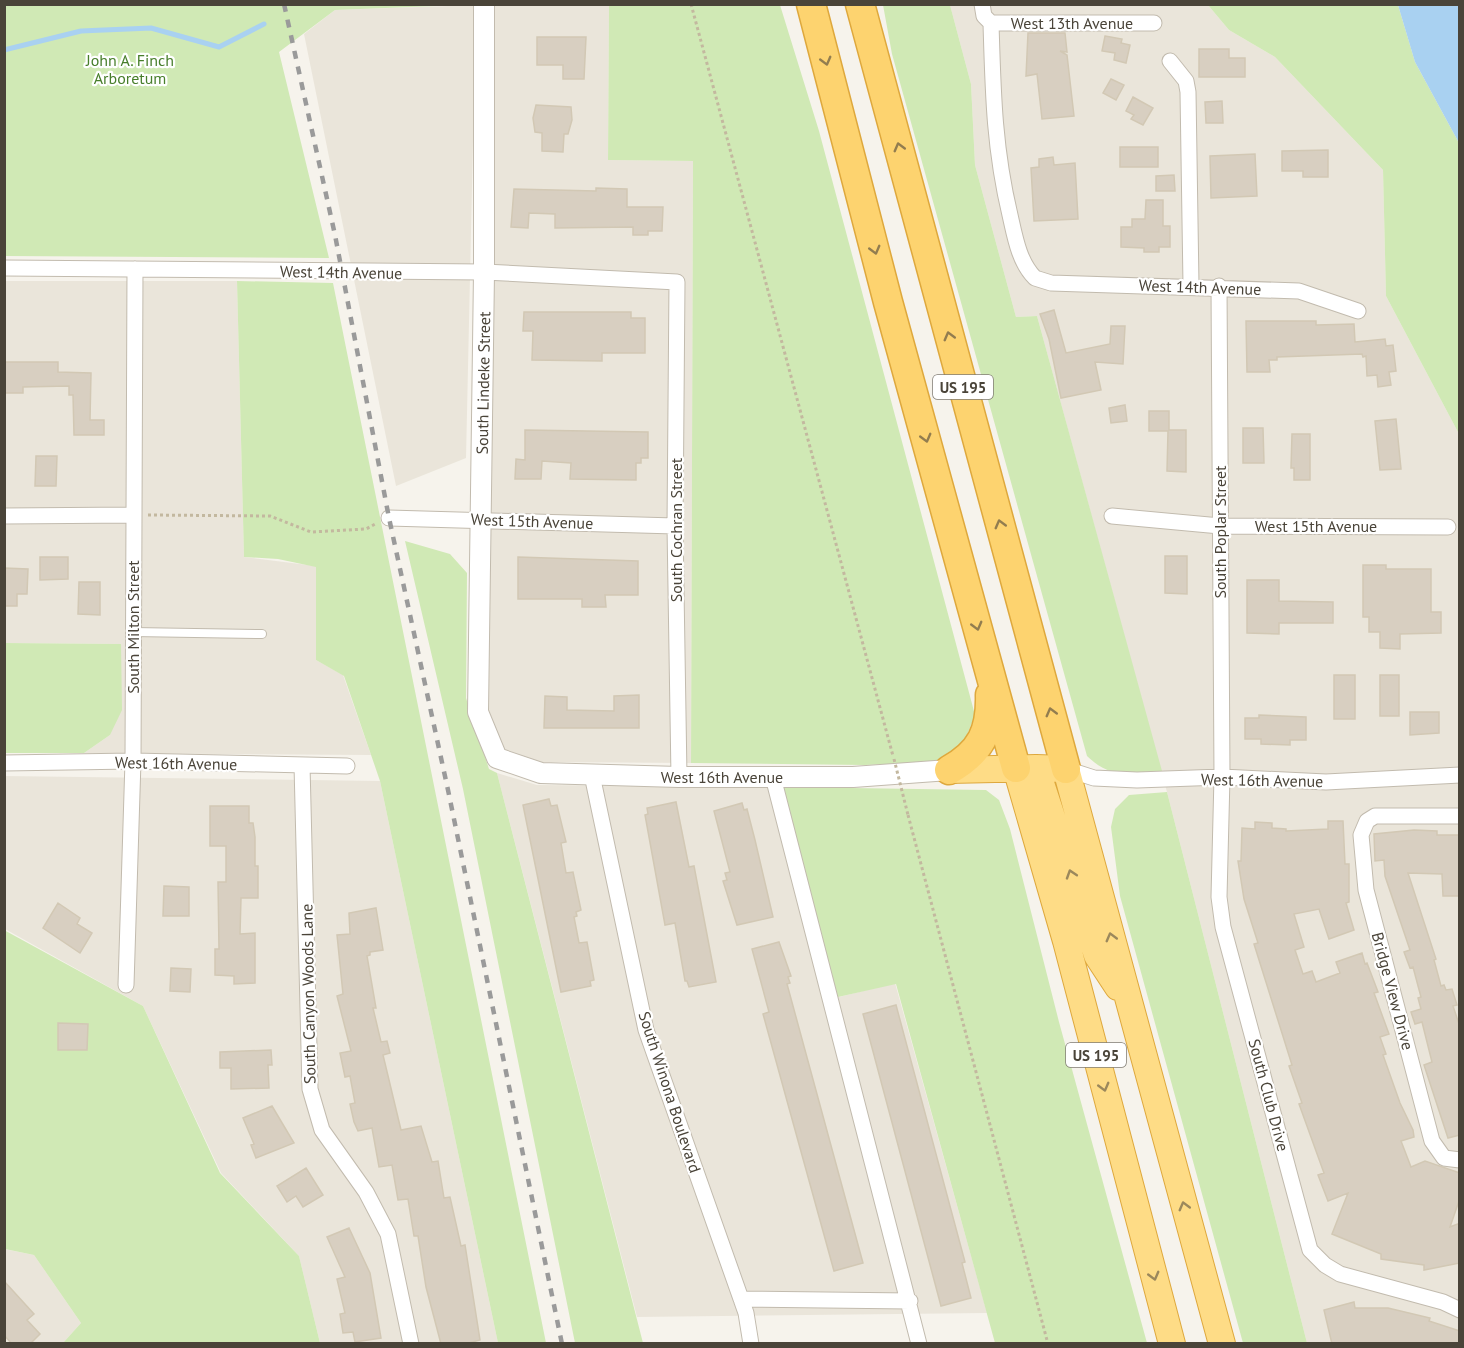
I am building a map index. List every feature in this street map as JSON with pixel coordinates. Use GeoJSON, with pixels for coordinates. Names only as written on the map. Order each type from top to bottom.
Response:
{"type":"FeatureCollection","features":[{"type":"Feature","properties":{"kind":"highway","name":"US 195"},"geometry":{"type":"LineString","coordinates":[[811,4],[888,302],[990,672],[1026,768],[1084,1009],[1172,1344]]}},
{"type":"Feature","properties":{"kind":"highway","name":"US 195"},"geometry":{"type":"LineString","coordinates":[[860,4],[1222,1344]]}},
{"type":"Feature","properties":{"kind":"highway"},"geometry":{"type":"LineString","coordinates":[[950,770],[977,750],[988,726],[990,672]]}},
{"type":"Feature","properties":{"kind":"highway"},"geometry":{"type":"LineString","coordinates":[[1026,768],[1097,955],[1129,1002]]}},
{"type":"Feature","properties":{"kind":"highway"},"geometry":{"type":"LineString","coordinates":[[950,770],[1066,769]]}},
{"type":"Feature","properties":{"kind":"highway"},"geometry":{"type":"LineString","coordinates":[[950,770],[996,776],[1005,783],[1011,796],[1057,969],[1084,1009]]}},
{"type":"Feature","properties":{"kind":"street","name":"South Lindeke Street"},"geometry":{"type":"LineString","coordinates":[[484,4],[484,272],[478,712],[497,759]]}},
{"type":"Feature","properties":{"kind":"street"},"geometry":{"type":"LineString","coordinates":[[982,4],[984,16],[991,23]]}},
{"type":"Feature","properties":{"kind":"street","name":"West 14th Avenue"},"geometry":{"type":"LineString","coordinates":[[991,23],[995,138],[1002,183],[1020,255],[1028,271],[1039,281],[1219,286],[1299,291],[1358,311]]}},
{"type":"Feature","properties":{"kind":"street","name":"West 13th Avenue"},"geometry":{"type":"LineString","coordinates":[[991,23],[1154,23]]}},
{"type":"Feature","properties":{"kind":"street"},"geometry":{"type":"LineString","coordinates":[[1170,62],[1186,81],[1188,92],[1191,285]]}},
{"type":"Feature","properties":{"kind":"street","name":"West 14th Avenue"},"geometry":{"type":"LineString","coordinates":[[4,268],[484,272],[677,282]]}},
{"type":"Feature","properties":{"kind":"street","name":"South Milton Street"},"geometry":{"type":"LineString","coordinates":[[126,985],[133,761],[135,269]]}},
{"type":"Feature","properties":{"kind":"street","name":"South Cochran Street"},"geometry":{"type":"LineString","coordinates":[[677,282],[675,526],[679,777]]}},
{"type":"Feature","properties":{"kind":"street","name":"South Poplar Street"},"geometry":{"type":"LineString","coordinates":[[1219,286],[1222,777]]}},
{"type":"Feature","properties":{"kind":"street"},"geometry":{"type":"LineString","coordinates":[[4,516],[134,515]]}},
{"type":"Feature","properties":{"kind":"street","name":"West 15th Avenue"},"geometry":{"type":"LineString","coordinates":[[1112,516],[1220,526],[1448,527]]}},
{"type":"Feature","properties":{"kind":"street","name":"West 15th Avenue"},"geometry":{"type":"LineString","coordinates":[[389,518],[675,526]]}},
{"type":"Feature","properties":{"kind":"street","name":"West 16th Avenue"},"geometry":{"type":"LineString","coordinates":[[497,759],[541,773],[592,775],[853,777],[950,770]]}},
{"type":"Feature","properties":{"kind":"street","name":"West 16th Avenue"},"geometry":{"type":"LineString","coordinates":[[4,763],[133,761],[347,766]]}},
{"type":"Feature","properties":{"kind":"street","name":"South Canyon Woods Lane"},"geometry":{"type":"LineString","coordinates":[[303,765],[310,1089],[322,1130],[366,1192],[388,1234],[411,1344]]}},
{"type":"Feature","properties":{"kind":"street","name":"West 16th Avenue"},"geometry":{"type":"LineString","coordinates":[[1066,769],[1094,777],[1115,779],[1222,777],[1326,782],[1460,776]]}},
{"type":"Feature","properties":{"kind":"street","name":"South Winona Boulevard"},"geometry":{"type":"LineString","coordinates":[[592,775],[646,1030],[741,1299],[752,1344]]}},
{"type":"Feature","properties":{"kind":"street"},"geometry":{"type":"LineString","coordinates":[[773,777],[910,1300],[919,1344]]}},
{"type":"Feature","properties":{"kind":"street","name":"South Club Drive"},"geometry":{"type":"LineString","coordinates":[[1222,777],[1219,897],[1223,927],[1310,1250],[1324,1265],[1340,1274],[1443,1302],[1460,1310]]}},
{"type":"Feature","properties":{"kind":"street","name":"Bridge View Drive"},"geometry":{"type":"LineString","coordinates":[[1460,816],[1384,815],[1367,821],[1361,835],[1366,890],[1432,1141],[1444,1158],[1460,1161]]}},
{"type":"Feature","properties":{"kind":"street"},"geometry":{"type":"LineString","coordinates":[[741,1299],[910,1300]]}},
{"type":"Feature","properties":{"kind":"lane"},"geometry":{"type":"LineString","coordinates":[[133,632],[262,634]]}},
{"type":"Feature","properties":{"kind":"path"},"geometry":{"type":"LineString","coordinates":[[691,4],[1048,1344]]}},
{"type":"Feature","properties":{"kind":"path"},"geometry":{"type":"LineString","coordinates":[[134,515],[270,516],[311,532],[366,529],[389,518]]}},
{"type":"Feature","properties":{"kind":"shaded area"},"geometry":{"type":"Polygon","coordinates":[[[476,5],[466,458],[396,486],[304,34],[335,10],[476,5]]]}},
{"type":"Feature","properties":{"kind":"shaded area"},"geometry":{"type":"Polygon","coordinates":[[[495,5],[609,5],[608,160],[693,161],[691,763],[541,762],[504,749],[488,708],[495,5]]]}},
{"type":"Feature","properties":{"kind":"shaded area"},"geometry":{"type":"Polygon","coordinates":[[[950,5],[1208,5],[1229,30],[1275,57],[1383,170],[1386,296],[1459,434],[1459,1343],[1307,1343],[1167,792],[1037,316],[1016,317],[975,165],[971,84],[950,5]]]}},
{"type":"Feature","properties":{"kind":"shaded area"},"geometry":{"type":"Polygon","coordinates":[[[5,281],[237,281],[244,557],[316,566],[316,660],[343,675],[371,755],[84,753],[110,735],[121,644],[5,643],[5,281]]]}},
{"type":"Feature","properties":{"kind":"shaded area"},"geometry":{"type":"Polygon","coordinates":[[[497,773],[537,785],[782,787],[839,997],[895,983],[987,1313],[637,1317],[497,773]]]}},
{"type":"Feature","properties":{"kind":"shaded area"},"geometry":{"type":"Polygon","coordinates":[[[4,776],[380,781],[498,1343],[320,1343],[299,1256],[221,1173],[143,1006],[5,929],[4,776]]]}},
{"type":"Feature","properties":{"kind":"shaded area"},"geometry":{"type":"Polygon","coordinates":[[[4,1249],[34,1255],[81,1323],[63,1343],[5,1343],[4,1249]]]}},
{"type":"Feature","properties":{"kind":"green space","name":"John A. Finch Arboretum"},"geometry":{"type":"Polygon","coordinates":[[[5,4],[462,5],[335,10],[279,52],[329,258],[5,256],[5,4]]]}},
{"type":"Feature","properties":{"kind":"green space"},"geometry":{"type":"Polygon","coordinates":[[[609,5],[780,5],[819,131],[975,715],[961,750],[939,762],[864,765],[691,763],[693,161],[608,160],[609,5]]]}},
{"type":"Feature","properties":{"kind":"green space"},"geometry":{"type":"Polygon","coordinates":[[[883,5],[950,5],[971,84],[975,165],[1016,317],[1037,316],[1162,771],[1122,774],[1105,769],[1087,756],[892,54],[883,5]]]}},
{"type":"Feature","properties":{"kind":"green space"},"geometry":{"type":"Polygon","coordinates":[[[1208,5],[1398,5],[1415,62],[1459,143],[1459,434],[1386,296],[1383,170],[1275,57],[1229,30],[1208,5]]]}},
{"type":"Feature","properties":{"kind":"green space"},"geometry":{"type":"Polygon","coordinates":[[[237,281],[333,283],[546,1343],[498,1343],[380,781],[344,676],[316,660],[316,567],[278,559],[244,557],[237,281]]]}},
{"type":"Feature","properties":{"kind":"green space"},"geometry":{"type":"Polygon","coordinates":[[[405,541],[450,554],[467,573],[466,698],[489,769],[497,773],[643,1343],[575,1343],[463,789],[405,541]]]}},
{"type":"Feature","properties":{"kind":"green space"},"geometry":{"type":"Polygon","coordinates":[[[5,643],[121,644],[122,710],[110,735],[84,753],[5,753],[5,643]]]}},
{"type":"Feature","properties":{"kind":"green space"},"geometry":{"type":"Polygon","coordinates":[[[782,787],[986,790],[999,800],[1010,829],[1059,1022],[1147,1343],[995,1343],[896,984],[838,997],[782,787]]]}},
{"type":"Feature","properties":{"kind":"green space"},"geometry":{"type":"Polygon","coordinates":[[[1167,792],[1307,1343],[1243,1343],[1120,896],[1111,827],[1115,809],[1129,795],[1167,792]]]}},
{"type":"Feature","properties":{"kind":"green space"},"geometry":{"type":"Polygon","coordinates":[[[4,930],[143,1006],[220,1173],[299,1256],[320,1343],[63,1343],[81,1323],[34,1255],[5,1249],[4,930]]]}},
{"type":"Feature","properties":{"kind":"water"},"geometry":{"type":"Polygon","coordinates":[[[1398,5],[1459,5],[1459,143],[1415,62],[1398,5]]]}},
{"type":"Feature","properties":{"kind":"building"},"geometry":{"type":"Polygon","coordinates":[[[1028,33],[1065,33],[1067,52],[1060,51],[1067,55],[1074,116],[1042,119],[1037,74],[1026,76],[1028,33]]]}},
{"type":"Feature","properties":{"kind":"building"},"geometry":{"type":"Polygon","coordinates":[[[1105,36],[1122,39],[1121,43],[1130,45],[1126,63],[1114,60],[1115,53],[1102,51],[1105,36]]]}},
{"type":"Feature","properties":{"kind":"building"},"geometry":{"type":"Polygon","coordinates":[[[537,37],[586,37],[584,79],[563,79],[563,65],[537,65],[537,37]]]}},
{"type":"Feature","properties":{"kind":"building"},"geometry":{"type":"Polygon","coordinates":[[[1199,49],[1229,49],[1229,58],[1245,58],[1245,77],[1199,77],[1199,49]]]}},
{"type":"Feature","properties":{"kind":"building"},"geometry":{"type":"Polygon","coordinates":[[[1111,79],[1124,85],[1116,100],[1103,93],[1111,79]]]}},
{"type":"Feature","properties":{"kind":"building"},"geometry":{"type":"Polygon","coordinates":[[[1133,97],[1153,108],[1143,125],[1131,119],[1134,115],[1126,111],[1133,97]]]}},
{"type":"Feature","properties":{"kind":"building"},"geometry":{"type":"Polygon","coordinates":[[[1222,101],[1223,123],[1206,123],[1205,102],[1222,101]]]}},
{"type":"Feature","properties":{"kind":"building"},"geometry":{"type":"Polygon","coordinates":[[[536,105],[571,107],[572,120],[568,134],[564,134],[563,152],[542,151],[542,133],[535,132],[533,118],[536,105]]]}},
{"type":"Feature","properties":{"kind":"building"},"geometry":{"type":"Polygon","coordinates":[[[1120,147],[1158,147],[1158,167],[1120,167],[1120,147]]]}},
{"type":"Feature","properties":{"kind":"building"},"geometry":{"type":"Polygon","coordinates":[[[1328,150],[1328,177],[1303,177],[1303,171],[1282,171],[1282,151],[1328,150]]]}},
{"type":"Feature","properties":{"kind":"building"},"geometry":{"type":"Polygon","coordinates":[[[1255,154],[1257,196],[1211,198],[1210,156],[1255,154]]]}},
{"type":"Feature","properties":{"kind":"building"},"geometry":{"type":"Polygon","coordinates":[[[1053,157],[1054,165],[1075,163],[1078,219],[1034,221],[1031,168],[1039,167],[1039,159],[1053,157]]]}},
{"type":"Feature","properties":{"kind":"building"},"geometry":{"type":"Polygon","coordinates":[[[1174,175],[1175,191],[1156,191],[1156,176],[1174,175]]]}},
{"type":"Feature","properties":{"kind":"building"},"geometry":{"type":"Polygon","coordinates":[[[596,188],[627,189],[627,207],[663,207],[662,231],[648,231],[648,235],[633,235],[633,227],[555,228],[555,214],[529,213],[528,228],[511,227],[514,189],[596,191],[596,188]]]}},
{"type":"Feature","properties":{"kind":"building"},"geometry":{"type":"Polygon","coordinates":[[[1146,200],[1163,200],[1163,226],[1170,226],[1170,247],[1159,247],[1159,252],[1144,252],[1144,248],[1121,247],[1121,227],[1132,227],[1132,219],[1145,219],[1146,200]]]}},
{"type":"Feature","properties":{"kind":"building"},"geometry":{"type":"Polygon","coordinates":[[[1054,310],[1066,353],[1110,344],[1111,326],[1125,326],[1123,364],[1095,362],[1101,390],[1061,398],[1049,339],[1040,314],[1054,310]]]}},
{"type":"Feature","properties":{"kind":"building"},"geometry":{"type":"Polygon","coordinates":[[[524,312],[631,312],[631,318],[645,318],[645,353],[602,353],[602,361],[532,360],[533,331],[523,331],[524,312]]]}},
{"type":"Feature","properties":{"kind":"building"},"geometry":{"type":"Polygon","coordinates":[[[1246,321],[1316,321],[1316,325],[1354,324],[1355,342],[1385,339],[1386,346],[1393,345],[1396,371],[1389,372],[1391,385],[1378,387],[1377,375],[1367,376],[1366,356],[1363,357],[1362,354],[1277,357],[1277,360],[1269,360],[1270,372],[1247,372],[1246,321]]]}},
{"type":"Feature","properties":{"kind":"building"},"geometry":{"type":"Polygon","coordinates":[[[4,362],[58,362],[58,372],[91,373],[90,420],[104,420],[104,435],[74,435],[73,395],[69,395],[69,386],[23,387],[23,393],[5,393],[4,362]]]}},
{"type":"Feature","properties":{"kind":"building"},"geometry":{"type":"Polygon","coordinates":[[[1125,405],[1127,421],[1111,423],[1109,408],[1125,405]]]}},
{"type":"Feature","properties":{"kind":"building"},"geometry":{"type":"Polygon","coordinates":[[[1149,411],[1169,411],[1169,430],[1186,430],[1186,472],[1167,471],[1168,431],[1149,431],[1149,411]]]}},
{"type":"Feature","properties":{"kind":"building"},"geometry":{"type":"Polygon","coordinates":[[[1396,419],[1401,469],[1380,470],[1375,421],[1396,419]]]}},
{"type":"Feature","properties":{"kind":"building"},"geometry":{"type":"Polygon","coordinates":[[[1243,428],[1263,428],[1264,463],[1243,463],[1243,428]]]}},
{"type":"Feature","properties":{"kind":"building"},"geometry":{"type":"Polygon","coordinates":[[[525,430],[648,432],[648,458],[641,458],[641,463],[636,463],[636,480],[570,479],[571,463],[542,461],[541,479],[515,479],[516,459],[525,460],[525,430]]]}},
{"type":"Feature","properties":{"kind":"building"},"geometry":{"type":"Polygon","coordinates":[[[1292,434],[1310,434],[1310,480],[1294,480],[1294,468],[1291,468],[1292,434]]]}},
{"type":"Feature","properties":{"kind":"building"},"geometry":{"type":"Polygon","coordinates":[[[36,456],[57,456],[56,486],[35,486],[36,456]]]}},
{"type":"Feature","properties":{"kind":"building"},"geometry":{"type":"Polygon","coordinates":[[[1165,556],[1187,556],[1187,594],[1165,593],[1165,556]]]}},
{"type":"Feature","properties":{"kind":"building"},"geometry":{"type":"Polygon","coordinates":[[[40,557],[68,557],[68,579],[40,580],[40,557]]]}},
{"type":"Feature","properties":{"kind":"building"},"geometry":{"type":"Polygon","coordinates":[[[518,557],[638,561],[638,595],[605,595],[606,607],[582,607],[582,599],[518,599],[518,557]]]}},
{"type":"Feature","properties":{"kind":"building"},"geometry":{"type":"Polygon","coordinates":[[[1363,565],[1386,565],[1386,569],[1431,569],[1431,612],[1441,612],[1441,633],[1400,634],[1400,649],[1380,648],[1380,632],[1369,632],[1369,617],[1363,617],[1363,565]]]}},
{"type":"Feature","properties":{"kind":"building"},"geometry":{"type":"Polygon","coordinates":[[[4,568],[28,569],[27,594],[17,594],[17,606],[4,606],[4,568]]]}},
{"type":"Feature","properties":{"kind":"building"},"geometry":{"type":"Polygon","coordinates":[[[1247,580],[1279,580],[1279,601],[1333,602],[1333,623],[1279,623],[1279,634],[1247,633],[1247,580]]]}},
{"type":"Feature","properties":{"kind":"building"},"geometry":{"type":"Polygon","coordinates":[[[79,582],[100,582],[100,615],[78,614],[79,582]]]}},
{"type":"Feature","properties":{"kind":"building"},"geometry":{"type":"Polygon","coordinates":[[[1334,675],[1355,675],[1355,719],[1334,719],[1334,675]]]}},
{"type":"Feature","properties":{"kind":"building"},"geometry":{"type":"Polygon","coordinates":[[[1380,675],[1399,675],[1399,716],[1380,716],[1380,675]]]}},
{"type":"Feature","properties":{"kind":"building"},"geometry":{"type":"Polygon","coordinates":[[[639,695],[639,728],[544,728],[545,696],[567,697],[567,710],[614,711],[614,696],[639,695]]]}},
{"type":"Feature","properties":{"kind":"building"},"geometry":{"type":"Polygon","coordinates":[[[1410,712],[1439,712],[1439,733],[1410,735],[1410,712]]]}},
{"type":"Feature","properties":{"kind":"building"},"geometry":{"type":"Polygon","coordinates":[[[1259,715],[1306,717],[1306,740],[1290,740],[1290,745],[1261,744],[1261,739],[1245,739],[1245,718],[1259,718],[1259,715]]]}},
{"type":"Feature","properties":{"kind":"building"},"geometry":{"type":"Polygon","coordinates":[[[549,799],[551,806],[557,805],[566,842],[561,843],[566,873],[573,872],[581,910],[576,912],[577,916],[574,917],[579,943],[587,942],[594,980],[590,981],[591,986],[561,992],[523,805],[549,799]]]}},
{"type":"Feature","properties":{"kind":"building"},"geometry":{"type":"Polygon","coordinates":[[[676,802],[689,867],[694,866],[716,982],[689,987],[685,981],[675,923],[665,925],[645,815],[648,814],[647,808],[676,802]]]}},
{"type":"Feature","properties":{"kind":"building"},"geometry":{"type":"Polygon","coordinates":[[[742,803],[744,810],[747,809],[773,917],[737,925],[723,881],[727,880],[725,873],[730,872],[714,811],[742,803]]]}},
{"type":"Feature","properties":{"kind":"building"},"geometry":{"type":"Polygon","coordinates":[[[210,806],[249,806],[249,823],[253,823],[255,837],[255,866],[258,866],[258,898],[241,898],[240,934],[255,933],[255,983],[234,984],[234,976],[215,975],[215,949],[219,949],[218,882],[226,882],[226,846],[210,846],[210,806]]]}},
{"type":"Feature","properties":{"kind":"building"},"geometry":{"type":"Polygon","coordinates":[[[1328,821],[1343,821],[1345,864],[1349,864],[1349,902],[1346,903],[1354,930],[1329,939],[1319,909],[1294,914],[1304,947],[1295,950],[1303,974],[1312,971],[1316,982],[1340,973],[1336,962],[1362,953],[1378,992],[1374,993],[1389,1034],[1380,1037],[1386,1054],[1383,1055],[1400,1103],[1413,1130],[1414,1137],[1401,1141],[1411,1167],[1425,1161],[1460,1173],[1460,1198],[1450,1227],[1460,1223],[1460,1263],[1424,1270],[1424,1265],[1381,1259],[1381,1254],[1332,1234],[1348,1193],[1328,1201],[1318,1175],[1324,1173],[1299,1104],[1302,1103],[1289,1066],[1292,1065],[1254,944],[1258,943],[1244,899],[1238,861],[1241,861],[1242,828],[1255,829],[1255,822],[1272,823],[1272,828],[1286,829],[1286,831],[1328,829],[1328,821]]]}},
{"type":"Feature","properties":{"kind":"building"},"geometry":{"type":"Polygon","coordinates":[[[1414,830],[1437,831],[1437,835],[1460,835],[1460,896],[1443,896],[1442,874],[1408,873],[1436,959],[1434,960],[1441,986],[1444,985],[1446,990],[1452,989],[1457,1005],[1453,1006],[1460,1027],[1460,1135],[1448,1138],[1424,1065],[1432,1062],[1422,1022],[1415,1024],[1411,1012],[1421,1009],[1418,998],[1421,997],[1413,967],[1410,968],[1404,952],[1410,950],[1385,876],[1384,860],[1375,861],[1374,834],[1414,830]]]}},
{"type":"Feature","properties":{"kind":"building"},"geometry":{"type":"Polygon","coordinates":[[[164,886],[189,887],[189,916],[163,916],[164,886]]]}},
{"type":"Feature","properties":{"kind":"building"},"geometry":{"type":"Polygon","coordinates":[[[58,903],[80,918],[77,924],[92,933],[80,953],[43,928],[58,903]]]}},
{"type":"Feature","properties":{"kind":"building"},"geometry":{"type":"Polygon","coordinates":[[[376,908],[383,950],[370,952],[367,956],[376,1008],[373,1008],[381,1042],[387,1041],[390,1053],[383,1055],[401,1130],[421,1126],[432,1162],[438,1161],[444,1198],[450,1197],[461,1246],[465,1245],[480,1340],[465,1344],[441,1344],[426,1287],[418,1236],[414,1236],[408,1199],[398,1200],[392,1165],[379,1167],[372,1128],[358,1131],[350,1104],[355,1103],[350,1076],[345,1077],[340,1053],[351,1051],[337,996],[343,994],[337,935],[350,934],[349,913],[376,908]]]}},
{"type":"Feature","properties":{"kind":"building"},"geometry":{"type":"Polygon","coordinates":[[[779,942],[791,976],[788,977],[790,983],[787,984],[863,1263],[834,1271],[763,1014],[769,1012],[752,949],[779,942]]]}},
{"type":"Feature","properties":{"kind":"building"},"geometry":{"type":"Polygon","coordinates":[[[171,968],[191,969],[190,992],[170,991],[171,968]]]}},
{"type":"Feature","properties":{"kind":"building"},"geometry":{"type":"Polygon","coordinates":[[[896,1005],[965,1262],[962,1263],[971,1298],[941,1306],[863,1014],[896,1005]]]}},
{"type":"Feature","properties":{"kind":"building"},"geometry":{"type":"Polygon","coordinates":[[[58,1023],[88,1024],[87,1050],[58,1050],[58,1023]]]}},
{"type":"Feature","properties":{"kind":"building"},"geometry":{"type":"Polygon","coordinates":[[[271,1050],[272,1065],[268,1065],[269,1088],[231,1089],[231,1068],[220,1068],[220,1052],[271,1050]]]}},
{"type":"Feature","properties":{"kind":"building"},"geometry":{"type":"Polygon","coordinates":[[[272,1106],[294,1143],[256,1158],[251,1145],[254,1144],[243,1118],[272,1106]]]}},
{"type":"Feature","properties":{"kind":"building"},"geometry":{"type":"Polygon","coordinates":[[[306,1168],[323,1195],[303,1207],[296,1196],[287,1202],[277,1186],[306,1168]]]}},
{"type":"Feature","properties":{"kind":"building"},"geometry":{"type":"Polygon","coordinates":[[[349,1228],[370,1273],[381,1338],[355,1342],[353,1332],[343,1333],[340,1314],[345,1313],[337,1279],[345,1277],[327,1237],[349,1228]]]}},
{"type":"Feature","properties":{"kind":"building"},"geometry":{"type":"Polygon","coordinates":[[[4,1281],[34,1314],[27,1320],[40,1334],[30,1344],[12,1344],[4,1335],[4,1281]]]}},
{"type":"Feature","properties":{"kind":"building"},"geometry":{"type":"Polygon","coordinates":[[[1354,1302],[1355,1308],[1388,1308],[1430,1318],[1429,1321],[1460,1331],[1460,1344],[1332,1344],[1324,1310],[1354,1302]]]}},
{"type":"Feature","properties":{"kind":"waterway"},"geometry":{"type":"LineString","coordinates":[[4,50],[81,31],[151,28],[219,47],[264,24]]}},
{"type":"Feature","properties":{"kind":"railway"},"geometry":{"type":"LineString","coordinates":[[284,4],[335,235],[389,518],[448,790],[562,1344]]}}]}
